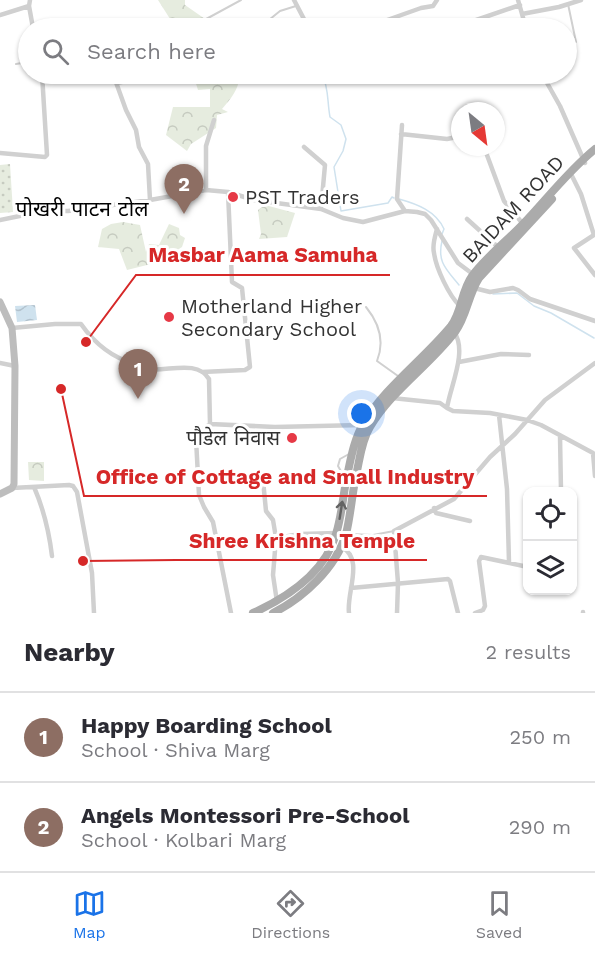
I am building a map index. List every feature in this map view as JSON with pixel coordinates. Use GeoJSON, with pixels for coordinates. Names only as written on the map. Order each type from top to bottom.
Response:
{"type":"FeatureCollection","features":[{"type":"Feature","properties":{"kind":"main road","name":"BAIDAM ROAD"},"geometry":{"type":"LineString","coordinates":[[253,613],[277,602],[297,588],[318,566],[330,549],[337,533],[351,476],[368,430],[392,398],[454,332],[463,318],[476,276],[499,248],[595,149]]}},
{"type":"Feature","properties":{"kind":"main road","name":"BAIDAM ROAD"},"geometry":{"type":"LineString","coordinates":[[273,613],[302,594],[316,581],[341,547],[346,533],[351,454],[362,425],[381,399],[449,328],[457,316],[467,285],[527,228],[584,161],[595,155]]}},
{"type":"Feature","properties":{"kind":"main road"},"geometry":{"type":"LineString","coordinates":[[0,302],[12,328],[15,366],[14,484],[12,488],[0,494]]}},
{"type":"Feature","properties":{"kind":"street"},"geometry":{"type":"LineString","coordinates":[[392,18],[428,8],[437,0]]}},
{"type":"Feature","properties":{"kind":"street"},"geometry":{"type":"LineString","coordinates":[[522,14],[581,0]]}},
{"type":"Feature","properties":{"kind":"street"},"geometry":{"type":"LineString","coordinates":[[478,18],[519,2],[523,18]]}},
{"type":"Feature","properties":{"kind":"street"},"geometry":{"type":"LineString","coordinates":[[0,15],[29,3],[31,18]]}},
{"type":"Feature","properties":{"kind":"street"},"geometry":{"type":"LineString","coordinates":[[295,3],[302,18]]}},
{"type":"Feature","properties":{"kind":"street"},"geometry":{"type":"LineString","coordinates":[[0,153],[45,157],[47,155],[43,84]]}},
{"type":"Feature","properties":{"kind":"street"},"geometry":{"type":"LineString","coordinates":[[118,84],[126,110],[136,130],[138,147],[148,164],[150,200]]}},
{"type":"Feature","properties":{"kind":"street"},"geometry":{"type":"LineString","coordinates":[[548,84],[584,161]]}},
{"type":"Feature","properties":{"kind":"street"},"geometry":{"type":"LineString","coordinates":[[206,190],[206,146],[214,120]]}},
{"type":"Feature","properties":{"kind":"street"},"geometry":{"type":"LineString","coordinates":[[402,125],[397,199],[405,211]]}},
{"type":"Feature","properties":{"kind":"street"},"geometry":{"type":"LineString","coordinates":[[401,134],[447,139],[451,137]]}},
{"type":"Feature","properties":{"kind":"street"},"geometry":{"type":"LineString","coordinates":[[304,147],[326,165],[321,209]]}},
{"type":"Feature","properties":{"kind":"street"},"geometry":{"type":"LineString","coordinates":[[487,156],[504,201],[523,224]]}},
{"type":"Feature","properties":{"kind":"street"},"geometry":{"type":"LineString","coordinates":[[572,176],[581,194],[595,235],[574,248],[595,274]]}},
{"type":"Feature","properties":{"kind":"street"},"geometry":{"type":"LineString","coordinates":[[0,220],[44,211],[68,211],[206,190],[228,192],[254,200],[321,209],[343,218],[363,222],[405,211],[425,214],[458,263],[476,276]]}},
{"type":"Feature","properties":{"kind":"street"},"geometry":{"type":"LineString","coordinates":[[202,372],[245,370],[250,367],[242,288],[232,282],[228,192]]}},
{"type":"Feature","properties":{"kind":"street"},"geometry":{"type":"LineString","coordinates":[[467,219],[499,248]]}},
{"type":"Feature","properties":{"kind":"street"},"geometry":{"type":"LineString","coordinates":[[437,229],[434,252],[443,279],[460,306]]}},
{"type":"Feature","properties":{"kind":"street"},"geometry":{"type":"LineString","coordinates":[[473,288],[490,292],[513,288],[530,299],[595,321]]}},
{"type":"Feature","properties":{"kind":"street"},"geometry":{"type":"LineString","coordinates":[[12,328],[81,324],[89,336],[124,362],[137,364],[147,369],[192,368],[202,372],[209,379],[210,424]]}},
{"type":"Feature","properties":{"kind":"street"},"geometry":{"type":"LineString","coordinates":[[447,408],[459,362],[459,339],[454,332]]}},
{"type":"Feature","properties":{"kind":"street"},"geometry":{"type":"LineString","coordinates":[[459,362],[501,354],[529,355]]}},
{"type":"Feature","properties":{"kind":"street"},"geometry":{"type":"LineString","coordinates":[[0,363],[15,366]]}},
{"type":"Feature","properties":{"kind":"street"},"geometry":{"type":"LineString","coordinates":[[397,613],[398,583],[394,531],[454,499],[490,457],[545,400],[595,363]]}},
{"type":"Feature","properties":{"kind":"street"},"geometry":{"type":"LineString","coordinates":[[392,398],[440,403],[453,411],[527,420],[593,453],[595,476]]}},
{"type":"Feature","properties":{"kind":"street"},"geometry":{"type":"LineString","coordinates":[[499,415],[507,489],[508,561]]}},
{"type":"Feature","properties":{"kind":"street"},"geometry":{"type":"LineString","coordinates":[[231,613],[213,522],[199,495],[196,439],[201,430],[210,424],[275,427],[362,425]]}},
{"type":"Feature","properties":{"kind":"street"},"geometry":{"type":"LineString","coordinates":[[560,436],[561,487]]}},
{"type":"Feature","properties":{"kind":"street"},"geometry":{"type":"LineString","coordinates":[[263,480],[266,511],[273,520],[276,538],[273,574],[277,602]]}},
{"type":"Feature","properties":{"kind":"street"},"geometry":{"type":"LineString","coordinates":[[12,488],[69,485],[73,486],[77,492],[92,573],[94,613]]}},
{"type":"Feature","properties":{"kind":"street"},"geometry":{"type":"LineString","coordinates":[[34,487],[49,532],[52,556]]}},
{"type":"Feature","properties":{"kind":"street"},"geometry":{"type":"LineString","coordinates":[[434,508],[436,513],[470,521]]}},
{"type":"Feature","properties":{"kind":"street"},"geometry":{"type":"LineString","coordinates":[[276,538],[316,533],[346,533]]}},
{"type":"Feature","properties":{"kind":"street"},"geometry":{"type":"LineString","coordinates":[[341,547],[350,555],[354,565],[347,602],[349,613]]}},
{"type":"Feature","properties":{"kind":"street"},"geometry":{"type":"LineString","coordinates":[[475,613],[483,610],[485,606],[479,561],[481,557],[523,566]]}},
{"type":"Feature","properties":{"kind":"street"},"geometry":{"type":"LineString","coordinates":[[351,588],[448,579],[458,613]]}},
{"type":"Feature","properties":{"kind":"lane"},"geometry":{"type":"LineString","coordinates":[[208,18],[241,0]]}},
{"type":"Feature","properties":{"kind":"lane"},"geometry":{"type":"LineString","coordinates":[[271,18],[295,3]]}},
{"type":"Feature","properties":{"kind":"lane"},"geometry":{"type":"LineString","coordinates":[[568,4],[571,18]]}},
{"type":"Feature","properties":{"kind":"lane"},"geometry":{"type":"LineString","coordinates":[[366,307],[373,316],[380,333],[381,351],[377,361],[400,378]]}},
{"type":"Feature","properties":{"kind":"lane"},"geometry":{"type":"LineString","coordinates":[[351,454],[361,452]]}},
{"type":"Feature","properties":{"kind":"lane"},"geometry":{"type":"LineString","coordinates":[[346,533],[373,535],[394,531]]}},
{"type":"Feature","properties":{"kind":"green space"},"geometry":{"type":"Polygon","coordinates":[[[158,0],[185,0],[185,5],[204,18],[169,18],[158,0]]]}},
{"type":"Feature","properties":{"kind":"green space"},"geometry":{"type":"Polygon","coordinates":[[[196,84],[238,84],[222,109],[228,112],[217,115],[216,128],[191,144],[187,151],[166,135],[173,107],[210,107],[210,89],[198,90],[196,84]]]}},
{"type":"Feature","properties":{"kind":"green space"},"geometry":{"type":"Polygon","coordinates":[[[10,164],[13,212],[0,213],[0,165],[10,164]]]}},
{"type":"Feature","properties":{"kind":"green space"},"geometry":{"type":"Polygon","coordinates":[[[265,205],[295,213],[287,237],[259,239],[261,234],[258,210],[265,205]]]}},
{"type":"Feature","properties":{"kind":"green space"},"geometry":{"type":"Polygon","coordinates":[[[123,222],[140,225],[146,252],[149,244],[159,245],[169,224],[179,228],[180,235],[185,238],[182,247],[159,262],[127,270],[119,249],[98,247],[102,229],[111,224],[123,222]]]}},
{"type":"Feature","properties":{"kind":"green space"},"geometry":{"type":"Polygon","coordinates":[[[28,462],[44,462],[44,481],[29,480],[28,462]]]}},
{"type":"Feature","properties":{"kind":"water"},"geometry":{"type":"Polygon","coordinates":[[[35,305],[37,320],[17,322],[15,306],[35,305]]]}},
{"type":"Feature","properties":{"kind":"waterway"},"geometry":{"type":"LineString","coordinates":[[325,84],[330,117],[341,125],[346,139],[343,151],[334,167],[341,211],[388,203],[392,197],[394,198]]}},
{"type":"Feature","properties":{"kind":"waterway"},"geometry":{"type":"LineString","coordinates":[[399,199],[419,206],[436,217],[444,229],[442,234]]}},
{"type":"Feature","properties":{"kind":"waterway"},"geometry":{"type":"LineString","coordinates":[[442,241],[442,260],[459,285]]}},
{"type":"Feature","properties":{"kind":"waterway"},"geometry":{"type":"LineString","coordinates":[[493,294],[517,293],[534,306],[551,313],[594,338]]}},
{"type":"Feature","properties":{"kind":"place","name":"PST Traders"},"geometry":{"type":"Point","coordinates":[233,197]}},
{"type":"Feature","properties":{"kind":"place","name":"Angels Montessori Pre-School"},"geometry":{"type":"Point","coordinates":[184,214]}},
{"type":"Feature","properties":{"kind":"place","name":"Motherland Higher Secondary School"},"geometry":{"type":"Point","coordinates":[169,317]}},
{"type":"Feature","properties":{"kind":"place","name":"Masbar Aama Samuha"},"geometry":{"type":"Point","coordinates":[86,342]}},
{"type":"Feature","properties":{"kind":"place","name":"Office of Cottage and Small Industry"},"geometry":{"type":"Point","coordinates":[61,389]}},
{"type":"Feature","properties":{"kind":"place","name":"Happy Boarding School"},"geometry":{"type":"Point","coordinates":[138,399]}},
{"type":"Feature","properties":{"kind":"place","name":"पौडेल निवास"},"geometry":{"type":"Point","coordinates":[292,438]}},
{"type":"Feature","properties":{"kind":"place","name":"Shree Krishna Temple"},"geometry":{"type":"Point","coordinates":[83,561]}},
{"type":"Feature","properties":{"kind":"district","name":"पोखरी पाटन टोल"},"geometry":{"type":"Point","coordinates":[82,208]}}]}
